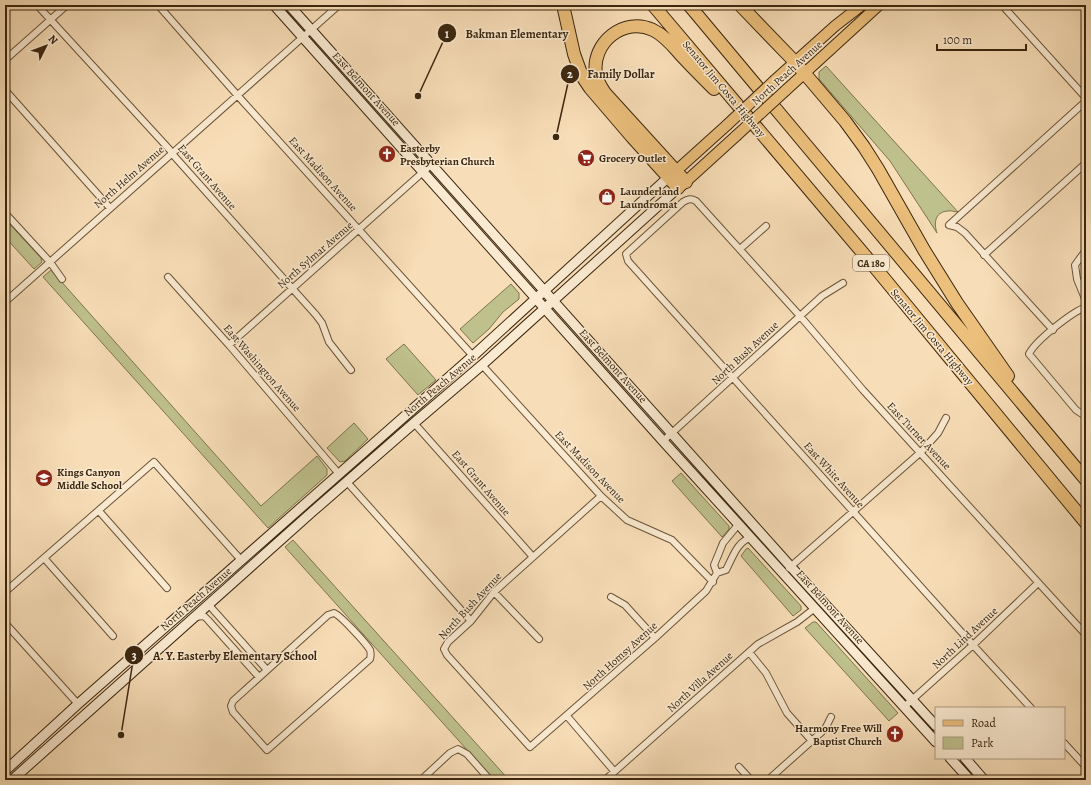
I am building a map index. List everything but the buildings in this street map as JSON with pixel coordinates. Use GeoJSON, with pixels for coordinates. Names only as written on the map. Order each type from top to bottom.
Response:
{"type":"FeatureCollection","features":[{"type":"Feature","properties":{"kind":"highway"},"geometry":{"type":"LineString","coordinates":[[563,5],[574,54],[582,76],[590,88],[632,137],[672,174]]}},
{"type":"Feature","properties":{"kind":"highway","name":"Senator Jim Costa Highway"},"geometry":{"type":"LineString","coordinates":[[653,5],[872,265],[1086,523]]}},
{"type":"Feature","properties":{"kind":"highway","name":"CA 180"},"geometry":{"type":"LineString","coordinates":[[689,5],[1086,480]]}},
{"type":"Feature","properties":{"kind":"highway"},"geometry":{"type":"LineString","coordinates":[[740,5],[794,62],[845,121],[864,147],[924,250],[957,303],[1055,442]]}},
{"type":"Feature","properties":{"kind":"highway"},"geometry":{"type":"LineString","coordinates":[[682,185],[605,93],[597,80],[596,62],[600,48],[612,34],[626,27],[646,27],[652,29],[666,39],[716,92],[778,163],[872,265]]}},
{"type":"Feature","properties":{"kind":"main road","name":"East Belmont Avenue"},"geometry":{"type":"LineString","coordinates":[[274,5],[545,309],[935,741]]}},
{"type":"Feature","properties":{"kind":"main road","name":"East Belmont Avenue"},"geometry":{"type":"LineString","coordinates":[[289,5],[791,567],[935,725]]}},
{"type":"Feature","properties":{"kind":"main road","name":"North Peach Avenue"},"geometry":{"type":"LineString","coordinates":[[5,771],[78,704],[453,374],[727,125],[794,62],[835,26],[862,5]]}},
{"type":"Feature","properties":{"kind":"main road"},"geometry":{"type":"LineString","coordinates":[[859,24],[863,11],[870,5]]}},
{"type":"Feature","properties":{"kind":"main road","name":"North Peach Avenue"},"geometry":{"type":"LineString","coordinates":[[11,780],[312,512],[554,301],[879,5]]}},
{"type":"Feature","properties":{"kind":"main road"},"geometry":{"type":"LineString","coordinates":[[414,423],[415,415],[446,386],[453,374]]}},
{"type":"Feature","properties":{"kind":"main road"},"geometry":{"type":"LineString","coordinates":[[312,512],[318,501],[338,482],[339,474]]}},
{"type":"Feature","properties":{"kind":"main road"},"geometry":{"type":"LineString","coordinates":[[208,604],[208,600],[211,595],[239,569],[241,560]]}},
{"type":"Feature","properties":{"kind":"main road"},"geometry":{"type":"LineString","coordinates":[[951,759],[970,780]]}},
{"type":"Feature","properties":{"kind":"main road"},"geometry":{"type":"LineString","coordinates":[[966,759],[984,780]]}},
{"type":"Feature","properties":{"kind":"main road"},"geometry":{"type":"LineString","coordinates":[[5,775],[11,780]]}},
{"type":"Feature","properties":{"kind":"street","name":"East Grant Avenue"},"geometry":{"type":"LineString","coordinates":[[37,5],[172,153],[291,289],[316,315],[322,323],[329,342],[351,370]]}},
{"type":"Feature","properties":{"kind":"street"},"geometry":{"type":"LineString","coordinates":[[5,60],[67,5]]}},
{"type":"Feature","properties":{"kind":"street","name":"East Madison Avenue"},"geometry":{"type":"LineString","coordinates":[[158,5],[238,96],[360,229],[473,356]]}},
{"type":"Feature","properties":{"kind":"street","name":"North Helm Avenue"},"geometry":{"type":"LineString","coordinates":[[5,302],[339,5]]}},
{"type":"Feature","properties":{"kind":"street"},"geometry":{"type":"LineString","coordinates":[[1002,5],[1086,98]]}},
{"type":"Feature","properties":{"kind":"street"},"geometry":{"type":"LineString","coordinates":[[5,90],[110,208]]}},
{"type":"Feature","properties":{"kind":"street"},"geometry":{"type":"LineString","coordinates":[[1053,330],[965,233],[949,225],[1086,101]]}},
{"type":"Feature","properties":{"kind":"street"},"geometry":{"type":"LineString","coordinates":[[984,255],[1086,163]]}},
{"type":"Feature","properties":{"kind":"street","name":"North Sylmar Avenue"},"geometry":{"type":"LineString","coordinates":[[229,345],[432,164]]}},
{"type":"Feature","properties":{"kind":"street","name":"East Turner Avenue"},"geometry":{"type":"LineString","coordinates":[[626,254],[683,202],[687,199],[696,201],[800,316],[863,390],[1086,635]]}},
{"type":"Feature","properties":{"kind":"street"},"geometry":{"type":"LineString","coordinates":[[5,212],[50,262],[62,279]]}},
{"type":"Feature","properties":{"kind":"street"},"geometry":{"type":"LineString","coordinates":[[740,249],[766,226]]}},
{"type":"Feature","properties":{"kind":"street"},"geometry":{"type":"LineString","coordinates":[[1086,250],[1075,265],[1077,279],[1086,302]]}},
{"type":"Feature","properties":{"kind":"street","name":"East White Avenue"},"geometry":{"type":"LineString","coordinates":[[626,254],[628,261],[1030,707]]}},
{"type":"Feature","properties":{"kind":"street","name":"East Washington Avenue"},"geometry":{"type":"LineString","coordinates":[[168,277],[229,345],[339,474]]}},
{"type":"Feature","properties":{"kind":"street","name":"North Bush Avenue"},"geometry":{"type":"LineString","coordinates":[[664,441],[822,296],[843,283]]}},
{"type":"Feature","properties":{"kind":"street"},"geometry":{"type":"LineString","coordinates":[[1086,307],[1080,309],[1053,330],[1032,348],[1028,354],[1076,410],[1082,414],[1086,413]]}},
{"type":"Feature","properties":{"kind":"street","name":"East Madison Avenue"},"geometry":{"type":"LineString","coordinates":[[482,365],[601,496],[627,520],[672,540],[713,582]]}},
{"type":"Feature","properties":{"kind":"street"},"geometry":{"type":"LineString","coordinates":[[784,574],[921,452],[938,433],[946,418]]}},
{"type":"Feature","properties":{"kind":"street","name":"East Grant Avenue"},"geometry":{"type":"LineString","coordinates":[[414,423],[533,558]]}},
{"type":"Feature","properties":{"kind":"street"},"geometry":{"type":"LineString","coordinates":[[5,592],[154,462],[241,560]]}},
{"type":"Feature","properties":{"kind":"street"},"geometry":{"type":"LineString","coordinates":[[347,482],[471,621]]}},
{"type":"Feature","properties":{"kind":"street","name":"North Bush Avenue"},"geometry":{"type":"LineString","coordinates":[[530,747],[447,655],[444,649],[448,642],[471,621],[494,592],[601,496]]}},
{"type":"Feature","properties":{"kind":"street"},"geometry":{"type":"LineString","coordinates":[[99,511],[166,588]]}},
{"type":"Feature","properties":{"kind":"street","name":"North Homsy Avenue"},"geometry":{"type":"LineString","coordinates":[[530,747],[655,638],[706,590],[713,582],[717,573],[714,565],[723,543],[737,526],[737,522]]}},
{"type":"Feature","properties":{"kind":"street","name":"North Homsy Avenue"},"geometry":{"type":"LineString","coordinates":[[717,573],[726,570],[743,541],[747,538],[752,538]]}},
{"type":"Feature","properties":{"kind":"street"},"geometry":{"type":"LineString","coordinates":[[44,558],[113,636]]}},
{"type":"Feature","properties":{"kind":"street","name":"North Lind Avenue"},"geometry":{"type":"LineString","coordinates":[[904,707],[973,645],[1038,582]]}},
{"type":"Feature","properties":{"kind":"street"},"geometry":{"type":"LineString","coordinates":[[494,592],[539,640]]}},
{"type":"Feature","properties":{"kind":"street"},"geometry":{"type":"LineString","coordinates":[[611,597],[625,605],[655,638]]}},
{"type":"Feature","properties":{"kind":"street"},"geometry":{"type":"LineString","coordinates":[[208,604],[267,670]]}},
{"type":"Feature","properties":{"kind":"street","name":"North Villa Avenue"},"geometry":{"type":"LineString","coordinates":[[605,780],[749,652],[769,637],[804,617],[815,608]]}},
{"type":"Feature","properties":{"kind":"street"},"geometry":{"type":"LineString","coordinates":[[334,613],[341,617],[369,648],[371,655],[368,661],[267,750],[233,712],[231,706],[233,701],[259,677],[328,615],[334,613]]}},
{"type":"Feature","properties":{"kind":"street"},"geometry":{"type":"LineString","coordinates":[[194,617],[204,616],[259,677]]}},
{"type":"Feature","properties":{"kind":"street"},"geometry":{"type":"LineString","coordinates":[[5,623],[78,704]]}},
{"type":"Feature","properties":{"kind":"street"},"geometry":{"type":"LineString","coordinates":[[749,652],[766,673],[787,713],[812,741]]}},
{"type":"Feature","properties":{"kind":"street"},"geometry":{"type":"LineString","coordinates":[[567,716],[614,771]]}},
{"type":"Feature","properties":{"kind":"street"},"geometry":{"type":"LineString","coordinates":[[768,780],[825,729],[831,717]]}},
{"type":"Feature","properties":{"kind":"street"},"geometry":{"type":"LineString","coordinates":[[1065,744],[1086,767]]}},
{"type":"Feature","properties":{"kind":"street"},"geometry":{"type":"LineString","coordinates":[[421,780],[450,753],[458,749],[468,754],[490,780]]}},
{"type":"Feature","properties":{"kind":"street"},"geometry":{"type":"LineString","coordinates":[[739,767],[751,780]]}},
{"type":"Feature","properties":{"kind":"green space"},"geometry":{"type":"Polygon","coordinates":[[[826,66],[958,212],[943,212],[938,216],[935,222],[937,233],[890,161],[819,79],[819,72],[826,66]]]}},
{"type":"Feature","properties":{"kind":"green space"},"geometry":{"type":"Polygon","coordinates":[[[5,219],[41,258],[42,262],[34,269],[5,237],[5,219]]]}},
{"type":"Feature","properties":{"kind":"green space"},"geometry":{"type":"Polygon","coordinates":[[[51,270],[261,506],[317,456],[327,469],[327,475],[268,528],[43,277],[51,270]]]}},
{"type":"Feature","properties":{"kind":"green space"},"geometry":{"type":"Polygon","coordinates":[[[511,284],[519,293],[519,299],[503,312],[489,329],[473,343],[460,329],[511,284]]]}},
{"type":"Feature","properties":{"kind":"green space"},"geometry":{"type":"Polygon","coordinates":[[[404,344],[436,380],[418,395],[386,359],[404,344]]]}},
{"type":"Feature","properties":{"kind":"green space"},"geometry":{"type":"Polygon","coordinates":[[[354,423],[368,439],[345,461],[340,462],[327,448],[354,423]]]}},
{"type":"Feature","properties":{"kind":"green space"},"geometry":{"type":"Polygon","coordinates":[[[681,473],[729,526],[729,529],[722,537],[672,481],[681,473]]]}},
{"type":"Feature","properties":{"kind":"green space"},"geometry":{"type":"Polygon","coordinates":[[[293,540],[509,780],[494,780],[285,547],[293,540]]]}},
{"type":"Feature","properties":{"kind":"green space"},"geometry":{"type":"Polygon","coordinates":[[[748,548],[801,606],[801,610],[793,616],[741,556],[748,548]]]}},
{"type":"Feature","properties":{"kind":"green space"},"geometry":{"type":"Polygon","coordinates":[[[813,622],[816,622],[898,713],[889,721],[805,628],[813,622]]]}},
{"type":"Feature","properties":{"kind":"place","name":"Bakman Elementary"},"geometry":{"type":"Point","coordinates":[418,96]}},
{"type":"Feature","properties":{"kind":"place","name":"Family Dollar"},"geometry":{"type":"Point","coordinates":[556,137]}},
{"type":"Feature","properties":{"kind":"place","name":"Easterby Presbyterian Church"},"geometry":{"type":"Point","coordinates":[387,154]}},
{"type":"Feature","properties":{"kind":"place","name":"Grocery Outlet"},"geometry":{"type":"Point","coordinates":[586,158]}},
{"type":"Feature","properties":{"kind":"place","name":"Launderland Laundromat"},"geometry":{"type":"Point","coordinates":[607,197]}},
{"type":"Feature","properties":{"kind":"place","name":"Kings Canyon Middle School"},"geometry":{"type":"Point","coordinates":[44,478]}},
{"type":"Feature","properties":{"kind":"place","name":"Harmony Free Will Baptist Church"},"geometry":{"type":"Point","coordinates":[895,734]}},
{"type":"Feature","properties":{"kind":"place","name":"A. Y. Easterby Elementary School"},"geometry":{"type":"Point","coordinates":[121,735]}}]}
